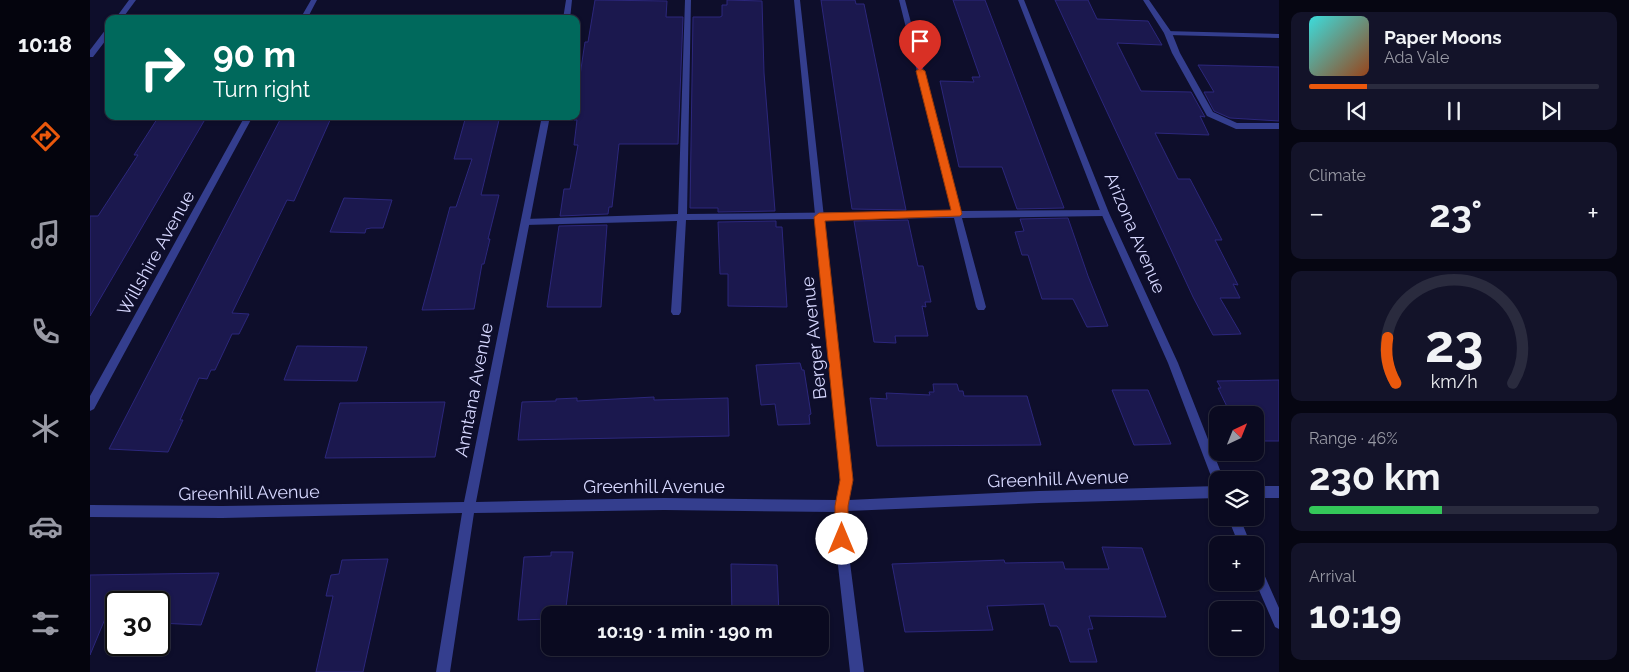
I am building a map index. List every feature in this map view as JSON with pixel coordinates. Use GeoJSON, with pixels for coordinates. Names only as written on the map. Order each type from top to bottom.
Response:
{"type":"FeatureCollection","features":[{"type":"Feature","properties":{"kind":"street"},"geometry":{"type":"LineString","coordinates":[[121,15],[133,0]]}},
{"type":"Feature","properties":{"kind":"street"},"geometry":{"type":"LineString","coordinates":[[305,15],[314,0]]}},
{"type":"Feature","properties":{"kind":"street"},"geometry":{"type":"LineString","coordinates":[[567,15],[569,0]]}},
{"type":"Feature","properties":{"kind":"street"},"geometry":{"type":"LineString","coordinates":[[676,312],[682,217],[688,0]]}},
{"type":"Feature","properties":{"kind":"street","name":"Berger Avenue"},"geometry":{"type":"LineString","coordinates":[[797,0],[847,480],[842,506],[842,539],[857,672]]}},
{"type":"Feature","properties":{"kind":"street"},"geometry":{"type":"LineString","coordinates":[[902,0],[980,307]]}},
{"type":"Feature","properties":{"kind":"street","name":"Arizona Avenue"},"geometry":{"type":"LineString","coordinates":[[1021,0],[1105,213],[1173,362],[1215,471]]}},
{"type":"Feature","properties":{"kind":"street"},"geometry":{"type":"LineString","coordinates":[[1146,0],[1168,33],[1176,53],[1210,114],[1236,126],[1279,126]]}},
{"type":"Feature","properties":{"kind":"street"},"geometry":{"type":"LineString","coordinates":[[1168,33],[1279,36]]}},
{"type":"Feature","properties":{"kind":"street"},"geometry":{"type":"LineString","coordinates":[[90,55],[105,36]]}},
{"type":"Feature","properties":{"kind":"street","name":"Willshire Avenue"},"geometry":{"type":"LineString","coordinates":[[90,406],[248,120]]}},
{"type":"Feature","properties":{"kind":"street","name":"Anntana Avenue"},"geometry":{"type":"LineString","coordinates":[[443,672],[469,507],[545,120]]}},
{"type":"Feature","properties":{"kind":"street"},"geometry":{"type":"LineString","coordinates":[[526,222],[682,217],[1105,213]]}},
{"type":"Feature","properties":{"kind":"street","name":"Greenhill Avenue"},"geometry":{"type":"LineString","coordinates":[[90,511],[222,512],[664,504],[842,506],[1039,497],[1209,492]]}},
{"type":"Feature","properties":{"kind":"street"},"geometry":{"type":"LineString","coordinates":[[1264,492],[1279,492]]}},
{"type":"Feature","properties":{"kind":"street"},"geometry":{"type":"LineString","coordinates":[[1264,588],[1279,623]]}},
{"type":"Feature","properties":{"kind":"building"},"geometry":{"type":"Polygon","coordinates":[[[595,0],[667,1],[666,17],[683,17],[678,144],[619,144],[612,207],[609,207],[608,214],[560,216],[564,189],[570,189],[578,145],[574,145],[577,120],[580,120],[580,75],[585,42],[588,42],[595,0]]]}},
{"type":"Feature","properties":{"kind":"building"},"geometry":{"type":"Polygon","coordinates":[[[727,0],[762,1],[764,73],[775,211],[718,212],[718,208],[690,208],[693,17],[722,16],[722,5],[727,5],[727,0]]]}},
{"type":"Feature","properties":{"kind":"building"},"geometry":{"type":"Polygon","coordinates":[[[821,0],[855,0],[856,4],[864,4],[906,210],[852,209],[821,0]]]}},
{"type":"Feature","properties":{"kind":"building"},"geometry":{"type":"Polygon","coordinates":[[[953,0],[985,0],[1064,208],[1017,209],[1002,167],[959,167],[940,81],[974,82],[972,77],[980,77],[953,0]]]}},
{"type":"Feature","properties":{"kind":"building"},"geometry":{"type":"Polygon","coordinates":[[[1055,0],[1088,0],[1097,19],[1148,21],[1162,45],[1117,43],[1141,91],[1191,92],[1205,117],[1200,116],[1209,135],[1155,133],[1178,179],[1190,179],[1222,240],[1215,240],[1238,285],[1233,284],[1240,298],[1220,298],[1241,334],[1213,335],[1193,297],[1055,0]]]}},
{"type":"Feature","properties":{"kind":"building"},"geometry":{"type":"Polygon","coordinates":[[[1198,65],[1279,67],[1279,121],[1230,118],[1214,111],[1204,92],[1214,92],[1198,65]]]}},
{"type":"Feature","properties":{"kind":"building"},"geometry":{"type":"Polygon","coordinates":[[[156,120],[205,120],[90,316],[90,216],[98,216],[138,155],[134,155],[156,120]]]}},
{"type":"Feature","properties":{"kind":"building"},"geometry":{"type":"Polygon","coordinates":[[[280,120],[330,120],[294,201],[287,200],[232,313],[249,314],[239,334],[232,334],[215,370],[211,370],[207,379],[199,378],[168,452],[109,449],[280,120]]]}},
{"type":"Feature","properties":{"kind":"building"},"geometry":{"type":"Polygon","coordinates":[[[465,120],[499,120],[481,195],[499,195],[484,264],[482,264],[474,309],[422,310],[450,207],[456,207],[472,159],[454,159],[465,120]]]}},
{"type":"Feature","properties":{"kind":"building"},"geometry":{"type":"Polygon","coordinates":[[[344,198],[392,200],[383,228],[366,229],[365,233],[330,232],[344,198]]]}},
{"type":"Feature","properties":{"kind":"building"},"geometry":{"type":"Polygon","coordinates":[[[1068,218],[1108,326],[1087,327],[1073,299],[1042,299],[1028,255],[1022,255],[1015,232],[1024,231],[1020,219],[1068,218]]]}},
{"type":"Feature","properties":{"kind":"building"},"geometry":{"type":"Polygon","coordinates":[[[908,220],[918,266],[923,266],[931,302],[925,302],[926,307],[922,306],[928,336],[895,336],[896,343],[874,342],[854,221],[908,220]]]}},
{"type":"Feature","properties":{"kind":"building"},"geometry":{"type":"Polygon","coordinates":[[[776,221],[776,227],[782,227],[787,307],[728,306],[728,274],[720,274],[718,222],[776,221]]]}},
{"type":"Feature","properties":{"kind":"building"},"geometry":{"type":"Polygon","coordinates":[[[607,225],[601,307],[547,307],[559,226],[607,225]]]}},
{"type":"Feature","properties":{"kind":"building"},"geometry":{"type":"Polygon","coordinates":[[[297,346],[367,347],[357,381],[284,380],[297,346]]]}},
{"type":"Feature","properties":{"kind":"building"},"geometry":{"type":"Polygon","coordinates":[[[800,363],[802,370],[804,370],[811,414],[809,415],[810,424],[778,425],[775,404],[761,405],[756,365],[800,363]]]}},
{"type":"Feature","properties":{"kind":"building"},"geometry":{"type":"Polygon","coordinates":[[[1279,380],[1279,441],[1264,441],[1264,406],[1227,406],[1218,388],[1221,388],[1217,381],[1279,380]]]}},
{"type":"Feature","properties":{"kind":"building"},"geometry":{"type":"Polygon","coordinates":[[[933,384],[957,384],[959,391],[963,391],[964,396],[1027,396],[1041,445],[877,446],[870,398],[887,399],[886,393],[930,395],[929,392],[934,392],[933,384]]]}},
{"type":"Feature","properties":{"kind":"building"},"geometry":{"type":"Polygon","coordinates":[[[1112,390],[1148,390],[1171,444],[1134,445],[1112,390]]]}},
{"type":"Feature","properties":{"kind":"building"},"geometry":{"type":"Polygon","coordinates":[[[654,397],[654,400],[728,398],[729,436],[518,440],[522,402],[577,398],[577,401],[654,397]]]}},
{"type":"Feature","properties":{"kind":"building"},"geometry":{"type":"Polygon","coordinates":[[[445,402],[435,457],[325,458],[340,403],[445,402]]]}},
{"type":"Feature","properties":{"kind":"building"},"geometry":{"type":"Polygon","coordinates":[[[1102,547],[1142,548],[1166,617],[1089,616],[1093,629],[1088,629],[1097,662],[1070,662],[1060,630],[1057,626],[1050,626],[1044,604],[987,606],[993,630],[905,632],[892,564],[1004,560],[1005,563],[1063,562],[1065,569],[1109,569],[1102,547]]]}},
{"type":"Feature","properties":{"kind":"building"},"geometry":{"type":"Polygon","coordinates":[[[551,552],[573,552],[566,606],[541,606],[541,619],[518,620],[524,557],[551,556],[551,552]]]}},
{"type":"Feature","properties":{"kind":"building"},"geometry":{"type":"Polygon","coordinates":[[[388,559],[363,672],[316,672],[333,596],[326,596],[331,575],[339,574],[342,560],[388,559]]]}},
{"type":"Feature","properties":{"kind":"building"},"geometry":{"type":"Polygon","coordinates":[[[731,564],[777,565],[779,606],[732,606],[731,564]]]}},
{"type":"Feature","properties":{"kind":"building"},"geometry":{"type":"Polygon","coordinates":[[[219,573],[201,625],[170,624],[170,591],[105,591],[105,619],[90,655],[90,575],[219,573]]]}},
{"type":"Feature","properties":{"kind":"route"},"geometry":{"type":"LineString","coordinates":[[842,539],[842,506],[847,480],[819,217],[957,214],[920,71]]}}]}
